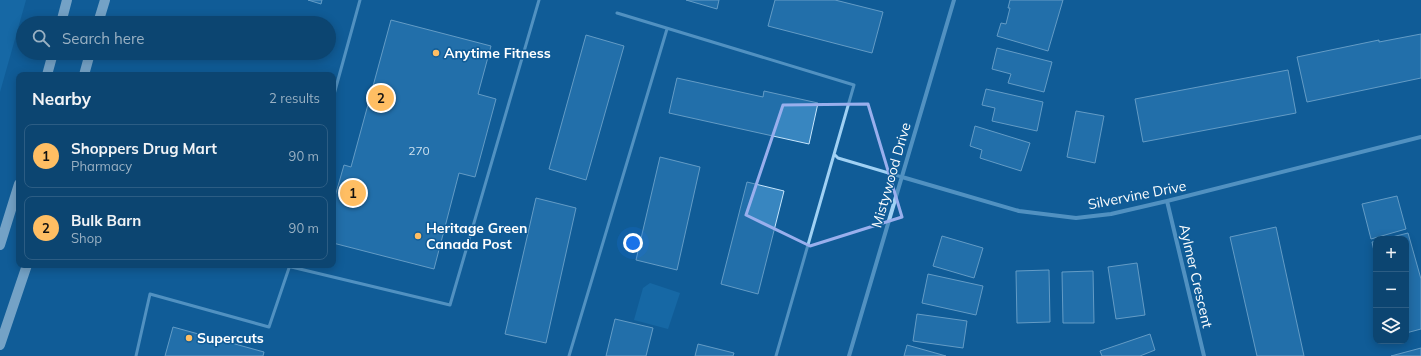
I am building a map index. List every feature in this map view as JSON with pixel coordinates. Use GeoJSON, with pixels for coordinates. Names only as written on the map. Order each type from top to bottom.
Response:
{"type":"FeatureCollection","features":[{"type":"Feature","properties":{"kind":"main road"},"geometry":{"type":"LineString","coordinates":[[63,16],[67,0]]}},
{"type":"Feature","properties":{"kind":"main road"},"geometry":{"type":"LineString","coordinates":[[100,16],[105,0]]}},
{"type":"Feature","properties":{"kind":"main road"},"geometry":{"type":"LineString","coordinates":[[48,72],[51,60]]}},
{"type":"Feature","properties":{"kind":"main road"},"geometry":{"type":"LineString","coordinates":[[85,72],[88,60]]}},
{"type":"Feature","properties":{"kind":"main road"},"geometry":{"type":"LineString","coordinates":[[0,245],[16,194]]}},
{"type":"Feature","properties":{"kind":"main road"},"geometry":{"type":"LineString","coordinates":[[0,345],[26,268]]}},
{"type":"Feature","properties":{"kind":"street","name":"Mistywood Drive"},"geometry":{"type":"LineString","coordinates":[[849,356],[954,0]]}},
{"type":"Feature","properties":{"kind":"street","name":"Silvervine Drive"},"geometry":{"type":"LineString","coordinates":[[902,177],[1019,211],[1076,218],[1110,214],[1167,201],[1421,137]]}},
{"type":"Feature","properties":{"kind":"street","name":"Aylmer Crescent"},"geometry":{"type":"LineString","coordinates":[[1167,201],[1204,356]]}},
{"type":"Feature","properties":{"kind":"lane"},"geometry":{"type":"LineString","coordinates":[[336,87],[360,0]]}},
{"type":"Feature","properties":{"kind":"lane"},"geometry":{"type":"LineString","coordinates":[[297,268],[450,305],[539,0]]}},
{"type":"Feature","properties":{"kind":"lane"},"geometry":{"type":"LineString","coordinates":[[617,13],[854,85],[776,356]]}},
{"type":"Feature","properties":{"kind":"lane"},"geometry":{"type":"LineString","coordinates":[[569,356],[667,29]]}},
{"type":"Feature","properties":{"kind":"lane","name":"Silvervine Drive"},"geometry":{"type":"LineString","coordinates":[[835,155],[838,158],[902,177]]}},
{"type":"Feature","properties":{"kind":"lane"},"geometry":{"type":"LineString","coordinates":[[136,356],[150,294],[269,327],[288,268]]}},
{"type":"Feature","properties":{"kind":"highlighted area"},"geometry":{"type":"Polygon","coordinates":[[[868,104],[902,217],[810,246],[746,215],[783,105],[868,104]]]}},
{"type":"Feature","properties":{"kind":"shaded area"},"geometry":{"type":"Polygon","coordinates":[[[0,0],[26,0],[21,16],[16,16],[16,35],[0,92],[0,0]]]}},
{"type":"Feature","properties":{"kind":"shaded area"},"geometry":{"type":"Polygon","coordinates":[[[650,283],[680,293],[668,329],[634,320],[643,288],[650,283]]]}},
{"type":"Feature","properties":{"kind":"building"},"geometry":{"type":"Polygon","coordinates":[[[308,0],[322,0],[321,4],[308,0]]]}},
{"type":"Feature","properties":{"kind":"building"},"geometry":{"type":"Polygon","coordinates":[[[686,0],[719,0],[717,9],[686,0]]]}},
{"type":"Feature","properties":{"kind":"building"},"geometry":{"type":"Polygon","coordinates":[[[775,0],[835,0],[883,12],[872,53],[768,26],[775,0]]]}},
{"type":"Feature","properties":{"kind":"building"},"geometry":{"type":"Polygon","coordinates":[[[1010,0],[1063,0],[1048,51],[997,36],[1001,23],[1006,24],[1010,8],[1008,8],[1010,0]]]}},
{"type":"Feature","properties":{"kind":"building"},"geometry":{"type":"Polygon","coordinates":[[[391,20],[491,46],[478,94],[496,99],[475,177],[459,173],[434,269],[336,244],[336,193],[344,165],[351,167],[391,20]]]}},
{"type":"Feature","properties":{"kind":"building"},"geometry":{"type":"Polygon","coordinates":[[[1421,34],[1421,78],[1307,102],[1297,57],[1379,40],[1379,42],[1421,34]]]}},
{"type":"Feature","properties":{"kind":"building"},"geometry":{"type":"Polygon","coordinates":[[[586,35],[624,46],[586,180],[549,169],[586,35]]]}},
{"type":"Feature","properties":{"kind":"building"},"geometry":{"type":"Polygon","coordinates":[[[997,48],[1052,62],[1044,92],[1008,83],[1011,74],[992,69],[997,48]]]}},
{"type":"Feature","properties":{"kind":"building"},"geometry":{"type":"Polygon","coordinates":[[[1288,70],[1296,113],[1143,142],[1135,99],[1288,70]]]}},
{"type":"Feature","properties":{"kind":"building"},"geometry":{"type":"Polygon","coordinates":[[[677,78],[763,97],[764,91],[818,103],[809,144],[669,113],[677,78]]]}},
{"type":"Feature","properties":{"kind":"building"},"geometry":{"type":"Polygon","coordinates":[[[986,89],[1043,102],[1037,131],[992,121],[995,108],[982,105],[986,89]]]}},
{"type":"Feature","properties":{"kind":"building"},"geometry":{"type":"Polygon","coordinates":[[[1076,111],[1104,116],[1095,163],[1067,157],[1076,111]]]}},
{"type":"Feature","properties":{"kind":"building"},"geometry":{"type":"Polygon","coordinates":[[[975,126],[1030,143],[1021,171],[980,158],[982,150],[970,146],[975,126]]]}},
{"type":"Feature","properties":{"kind":"building"},"geometry":{"type":"Polygon","coordinates":[[[660,157],[700,167],[677,270],[636,260],[660,157]]]}},
{"type":"Feature","properties":{"kind":"building"},"geometry":{"type":"Polygon","coordinates":[[[747,182],[784,191],[758,294],[721,284],[747,182]]]}},
{"type":"Feature","properties":{"kind":"building"},"geometry":{"type":"Polygon","coordinates":[[[1397,196],[1406,229],[1382,236],[1373,236],[1373,238],[1371,239],[1362,204],[1397,196]]]}},
{"type":"Feature","properties":{"kind":"building"},"geometry":{"type":"Polygon","coordinates":[[[536,198],[576,208],[546,343],[505,334],[536,198]]]}},
{"type":"Feature","properties":{"kind":"building"},"geometry":{"type":"Polygon","coordinates":[[[1276,227],[1304,356],[1257,356],[1230,237],[1276,227]]]}},
{"type":"Feature","properties":{"kind":"building"},"geometry":{"type":"Polygon","coordinates":[[[1408,233],[1409,236],[1396,236],[1408,233]]]}},
{"type":"Feature","properties":{"kind":"building"},"geometry":{"type":"Polygon","coordinates":[[[942,236],[983,248],[974,278],[933,266],[942,236]]]}},
{"type":"Feature","properties":{"kind":"building"},"geometry":{"type":"Polygon","coordinates":[[[1409,237],[1421,279],[1421,329],[1409,332],[1409,237]]]}},
{"type":"Feature","properties":{"kind":"building"},"geometry":{"type":"Polygon","coordinates":[[[1137,263],[1145,315],[1116,319],[1108,267],[1137,263]]]}},
{"type":"Feature","properties":{"kind":"building"},"geometry":{"type":"Polygon","coordinates":[[[1049,270],[1050,322],[1017,323],[1016,271],[1049,270]]]}},
{"type":"Feature","properties":{"kind":"building"},"geometry":{"type":"Polygon","coordinates":[[[1093,271],[1094,323],[1063,323],[1062,272],[1093,271]]]}},
{"type":"Feature","properties":{"kind":"building"},"geometry":{"type":"Polygon","coordinates":[[[928,274],[983,286],[976,315],[922,303],[928,274]]]}},
{"type":"Feature","properties":{"kind":"building"},"geometry":{"type":"Polygon","coordinates":[[[917,314],[967,321],[963,348],[913,341],[917,314]]]}},
{"type":"Feature","properties":{"kind":"building"},"geometry":{"type":"Polygon","coordinates":[[[615,319],[653,328],[646,356],[606,356],[615,319]]]}},
{"type":"Feature","properties":{"kind":"building"},"geometry":{"type":"Polygon","coordinates":[[[173,327],[264,352],[263,356],[165,356],[173,327]]]}},
{"type":"Feature","properties":{"kind":"building"},"geometry":{"type":"Polygon","coordinates":[[[1150,334],[1155,350],[1140,356],[1102,356],[1100,351],[1150,334]]]}},
{"type":"Feature","properties":{"kind":"building"},"geometry":{"type":"Polygon","coordinates":[[[698,344],[734,353],[733,356],[695,356],[698,344]]]}},
{"type":"Feature","properties":{"kind":"building"},"geometry":{"type":"Polygon","coordinates":[[[907,345],[946,356],[904,356],[907,345]]]}},
{"type":"Feature","properties":{"kind":"building"},"geometry":{"type":"Polygon","coordinates":[[[1421,348],[1421,356],[1391,356],[1421,348]]]}},
{"type":"Feature","properties":{"kind":"place","name":"Anytime Fitness"},"geometry":{"type":"Point","coordinates":[436,53]}},
{"type":"Feature","properties":{"kind":"place","name":"Bulk Barn"},"geometry":{"type":"Point","coordinates":[381,98]}},
{"type":"Feature","properties":{"kind":"place","name":"Shoppers Drug Mart"},"geometry":{"type":"Point","coordinates":[353,193]}},
{"type":"Feature","properties":{"kind":"place","name":"Heritage Green Canada Post"},"geometry":{"type":"Point","coordinates":[418,236]}},
{"type":"Feature","properties":{"kind":"place","name":"Supercuts"},"geometry":{"type":"Point","coordinates":[189,338]}}]}
